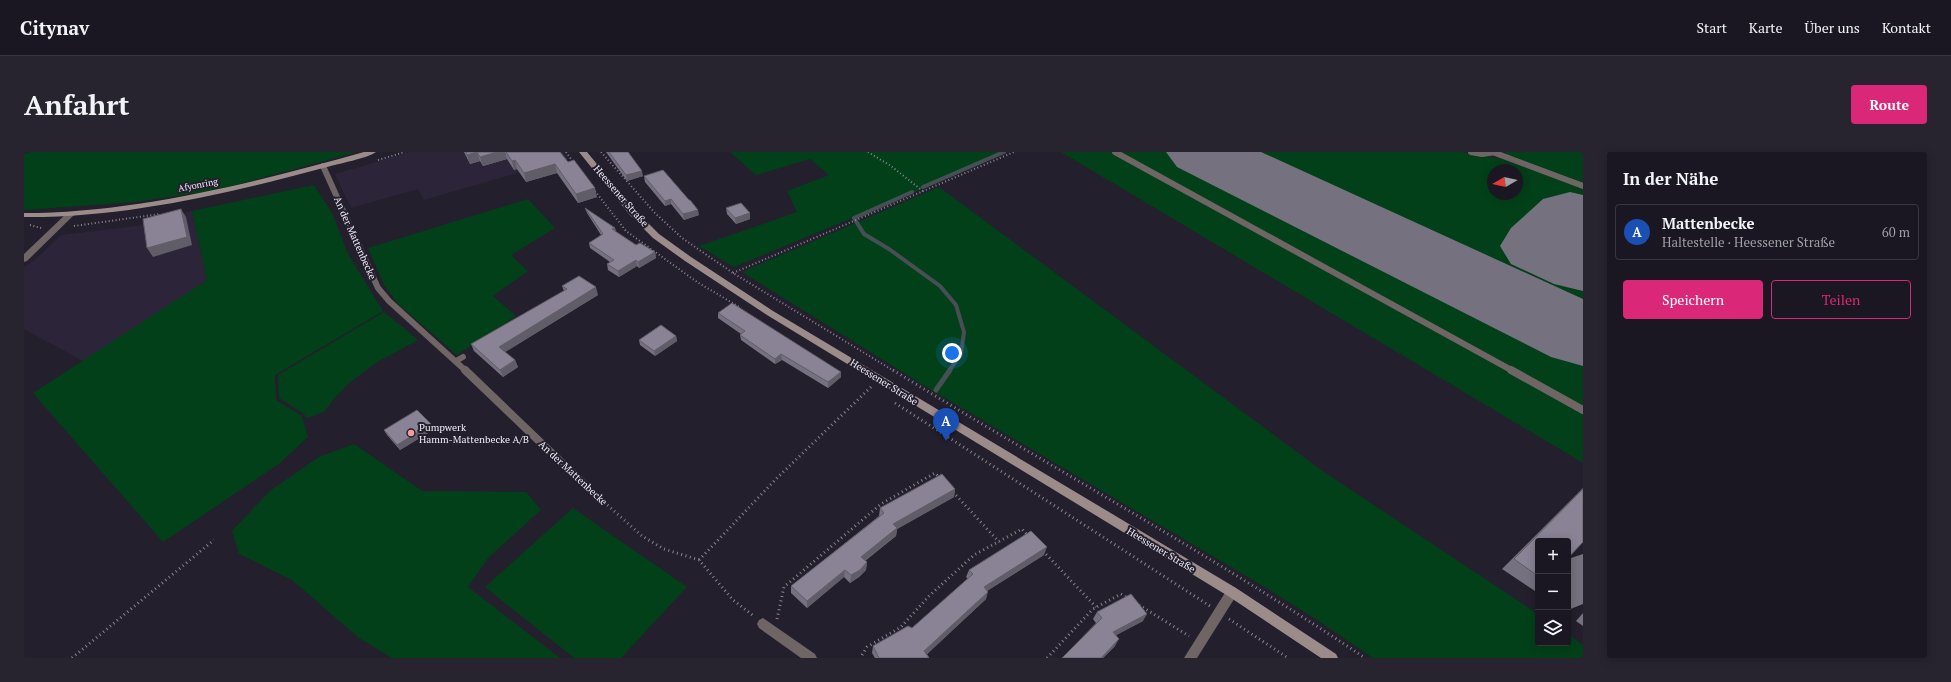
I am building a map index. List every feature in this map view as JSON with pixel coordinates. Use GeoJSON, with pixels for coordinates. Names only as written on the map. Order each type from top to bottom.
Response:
{"type":"FeatureCollection","features":[{"type":"Feature","properties":{"kind":"main road","name":"Afyonring"},"geometry":{"type":"LineString","coordinates":[[24,215],[72,214],[174,200],[240,187],[372,152]]}},
{"type":"Feature","properties":{"kind":"main road","name":"Heessener Straße"},"geometry":{"type":"LineString","coordinates":[[583,152],[632,212],[656,236],[688,259],[770,313],[1232,592],[1332,658]]}},
{"type":"Feature","properties":{"kind":"street"},"geometry":{"type":"LineString","coordinates":[[24,260],[72,214]]}},
{"type":"Feature","properties":{"kind":"street"},"geometry":{"type":"LineString","coordinates":[[1190,658],[1232,592]]}},
{"type":"Feature","properties":{"kind":"street"},"geometry":{"type":"LineString","coordinates":[[763,624],[811,658]]}},
{"type":"Feature","properties":{"kind":"lane"},"geometry":{"type":"LineString","coordinates":[[1115,152],[1583,410]]}},
{"type":"Feature","properties":{"kind":"lane"},"geometry":{"type":"LineString","coordinates":[[1471,152],[1482,154],[1495,152],[1583,186]]}},
{"type":"Feature","properties":{"kind":"lane","name":"An der Mattenbecke"},"geometry":{"type":"LineString","coordinates":[[323,166],[378,288],[389,301],[456,361],[586,486]]}},
{"type":"Feature","properties":{"kind":"lane"},"geometry":{"type":"LineString","coordinates":[[456,361],[463,357]]}},
{"type":"Feature","properties":{"kind":"path"},"geometry":{"type":"LineString","coordinates":[[601,152],[655,213],[682,238],[733,272],[959,411],[1215,562],[1301,615],[1365,658]]}},
{"type":"Feature","properties":{"kind":"path"},"geometry":{"type":"LineString","coordinates":[[868,152],[891,166],[924,192]]}},
{"type":"Feature","properties":{"kind":"path"},"geometry":{"type":"LineString","coordinates":[[720,279],[733,272],[924,192],[1014,152]]}},
{"type":"Feature","properties":{"kind":"path"},"geometry":{"type":"LineString","coordinates":[[763,624],[733,600],[699,560],[777,478],[880,379]]}},
{"type":"Feature","properties":{"kind":"path"},"geometry":{"type":"LineString","coordinates":[[775,632],[784,587],[887,500],[935,472],[946,484]]}},
{"type":"Feature","properties":{"kind":"path","name":"An der Mattenbecke"},"geometry":{"type":"LineString","coordinates":[[586,486],[642,536],[664,549],[699,560]]}},
{"type":"Feature","properties":{"kind":"path"},"geometry":{"type":"LineString","coordinates":[[951,490],[999,542]]}},
{"type":"Feature","properties":{"kind":"path"},"geometry":{"type":"LineString","coordinates":[[862,655],[867,647],[901,627],[929,596],[974,556],[1022,529],[1033,540]]}},
{"type":"Feature","properties":{"kind":"path"},"geometry":{"type":"LineString","coordinates":[[72,658],[214,540]]}},
{"type":"Feature","properties":{"kind":"path"},"geometry":{"type":"LineString","coordinates":[[1038,546],[1096,607]]}},
{"type":"Feature","properties":{"kind":"path"},"geometry":{"type":"LineString","coordinates":[[1047,658],[1096,607],[1121,594],[1199,643]]}},
{"type":"Feature","properties":{"kind":"shaded area"},"geometry":{"type":"Polygon","coordinates":[[[410,152],[563,152],[568,158],[424,200],[418,189],[351,208],[335,174],[410,152]]]}},
{"type":"Feature","properties":{"kind":"shaded area"},"geometry":{"type":"Polygon","coordinates":[[[192,211],[207,280],[83,361],[24,329],[24,267],[35,260],[61,235],[137,226],[192,211]]]}},
{"type":"Feature","properties":{"kind":"green space"},"geometry":{"type":"Polygon","coordinates":[[[31,152],[357,152],[232,186],[197,193],[135,202],[24,210],[24,154],[31,152]]]}},
{"type":"Feature","properties":{"kind":"green space"},"geometry":{"type":"Polygon","coordinates":[[[730,152],[1006,152],[927,187],[734,267],[699,246],[797,212],[787,191],[829,175],[810,159],[756,175],[730,152]]]}},
{"type":"Feature","properties":{"kind":"green space"},"geometry":{"type":"Polygon","coordinates":[[[1061,152],[1461,152],[1502,159],[1516,164],[1487,164],[1487,200],[1523,200],[1523,167],[1583,189],[1583,463],[1061,152]]]}},
{"type":"Feature","properties":{"kind":"green space"},"geometry":{"type":"Polygon","coordinates":[[[1505,152],[1583,152],[1583,183],[1507,155],[1505,152]]]}},
{"type":"Feature","properties":{"kind":"green space"},"geometry":{"type":"Polygon","coordinates":[[[314,185],[332,213],[348,254],[383,311],[275,375],[276,400],[302,416],[308,437],[280,463],[163,542],[33,393],[207,280],[192,211],[314,185]]]}},
{"type":"Feature","properties":{"kind":"green space"},"geometry":{"type":"Polygon","coordinates":[[[939,187],[1324,472],[1535,612],[1535,646],[1571,646],[1571,636],[1583,645],[1583,658],[1373,658],[1268,589],[928,388],[742,272],[939,187]]]}},
{"type":"Feature","properties":{"kind":"green space"},"geometry":{"type":"Polygon","coordinates":[[[528,199],[555,228],[511,255],[528,271],[493,296],[516,316],[457,355],[398,304],[384,285],[368,248],[528,199]]]}},
{"type":"Feature","properties":{"kind":"green space"},"geometry":{"type":"Polygon","coordinates":[[[384,312],[418,340],[376,363],[349,383],[324,412],[306,418],[304,414],[279,398],[278,375],[384,312]]]}},
{"type":"Feature","properties":{"kind":"green space"},"geometry":{"type":"Polygon","coordinates":[[[354,444],[422,491],[526,492],[541,510],[488,558],[468,587],[560,658],[392,658],[359,638],[292,580],[239,554],[232,531],[271,490],[319,457],[354,444]]]}},
{"type":"Feature","properties":{"kind":"green space"},"geometry":{"type":"Polygon","coordinates":[[[573,508],[687,587],[621,658],[574,658],[485,587],[573,508]]]}},
{"type":"Feature","properties":{"kind":"building"},"geometry":{"type":"Polygon","coordinates":[[[466,152],[477,152],[467,155],[466,152]]]}},
{"type":"Feature","properties":{"kind":"building"},"geometry":{"type":"Polygon","coordinates":[[[477,152],[497,152],[480,157],[477,152]]]}},
{"type":"Feature","properties":{"kind":"building"},"geometry":{"type":"Polygon","coordinates":[[[506,152],[560,152],[568,162],[574,160],[595,188],[576,194],[555,164],[524,173],[515,160],[512,161],[506,152]]]}},
{"type":"Feature","properties":{"kind":"building"},"geometry":{"type":"Polygon","coordinates":[[[609,152],[628,152],[642,171],[626,175],[609,152]]]}},
{"type":"Feature","properties":{"kind":"building"},"geometry":{"type":"Polygon","coordinates":[[[663,170],[698,210],[683,214],[671,199],[665,201],[644,176],[663,170]]]}},
{"type":"Feature","properties":{"kind":"building"},"geometry":{"type":"Polygon","coordinates":[[[741,203],[750,213],[735,218],[726,208],[741,203]]]}},
{"type":"Feature","properties":{"kind":"building"},"geometry":{"type":"Polygon","coordinates":[[[585,208],[615,228],[612,229],[636,245],[640,243],[655,252],[638,262],[636,260],[618,271],[607,264],[614,260],[589,243],[603,234],[585,208]]]}},
{"type":"Feature","properties":{"kind":"building"},"geometry":{"type":"Polygon","coordinates":[[[181,209],[187,237],[147,248],[143,219],[181,209]]]}},
{"type":"Feature","properties":{"kind":"building"},"geometry":{"type":"Polygon","coordinates":[[[579,276],[596,287],[499,347],[515,360],[500,370],[471,344],[567,289],[562,286],[579,276]]]}},
{"type":"Feature","properties":{"kind":"building"},"geometry":{"type":"Polygon","coordinates":[[[732,303],[841,372],[828,382],[781,354],[775,359],[740,335],[745,331],[718,313],[732,303]]]}},
{"type":"Feature","properties":{"kind":"building"},"geometry":{"type":"Polygon","coordinates":[[[661,325],[676,336],[654,351],[639,340],[661,325]]]}},
{"type":"Feature","properties":{"kind":"building","name":"Pumpwerk Hamm-Mattenbecke A/B"},"geometry":{"type":"Polygon","coordinates":[[[417,410],[431,424],[397,445],[384,430],[417,410]]]}},
{"type":"Feature","properties":{"kind":"building"},"geometry":{"type":"Polygon","coordinates":[[[942,474],[955,489],[893,524],[897,528],[861,557],[867,562],[860,570],[851,575],[845,570],[807,601],[791,586],[884,513],[880,508],[942,474]]]}},
{"type":"Feature","properties":{"kind":"building"},"geometry":{"type":"Polygon","coordinates":[[[1583,489],[1583,542],[1571,555],[1571,538],[1535,538],[1535,574],[1514,559],[1583,489]]]}},
{"type":"Feature","properties":{"kind":"building"},"geometry":{"type":"Polygon","coordinates":[[[1031,531],[1047,547],[984,587],[988,592],[924,651],[929,658],[879,658],[873,646],[908,626],[912,628],[973,574],[969,570],[1031,531]]]}},
{"type":"Feature","properties":{"kind":"building"},"geometry":{"type":"Polygon","coordinates":[[[1131,594],[1147,614],[1113,632],[1119,639],[1101,658],[1062,658],[1102,618],[1097,612],[1131,594]]]}},
{"type":"Feature","properties":{"kind":"waterway"},"geometry":{"type":"LineString","coordinates":[[923,187],[1004,152]]}},
{"type":"Feature","properties":{"kind":"waterway"},"geometry":{"type":"LineString","coordinates":[[912,192],[854,218],[864,234],[889,249],[940,286],[956,305],[964,332],[961,354],[949,371]]}},
{"type":"Feature","properties":{"kind":"waterway"},"geometry":{"type":"LineString","coordinates":[[936,390],[950,370]]}},
{"type":"Feature","properties":{"kind":"taxiway"},"geometry":{"type":"LineString","coordinates":[[1571,586],[1583,574]]}},
{"type":"Feature","properties":{"kind":"runway"},"geometry":{"type":"LineString","coordinates":[[1202,152],[1583,335]]}},
{"type":"Feature","properties":{"kind":"runway"},"geometry":{"type":"LineString","coordinates":[[1583,221],[1570,215],[1540,246],[1583,265]]}},
{"type":"Feature","properties":{"kind":"place","name":"Pumpwerk Hamm-Mattenbecke A/B"},"geometry":{"type":"Point","coordinates":[411,433]}},
{"type":"Feature","properties":{"kind":"place","name":"Mattenbecke"},"geometry":{"type":"Point","coordinates":[946,441]}}]}
